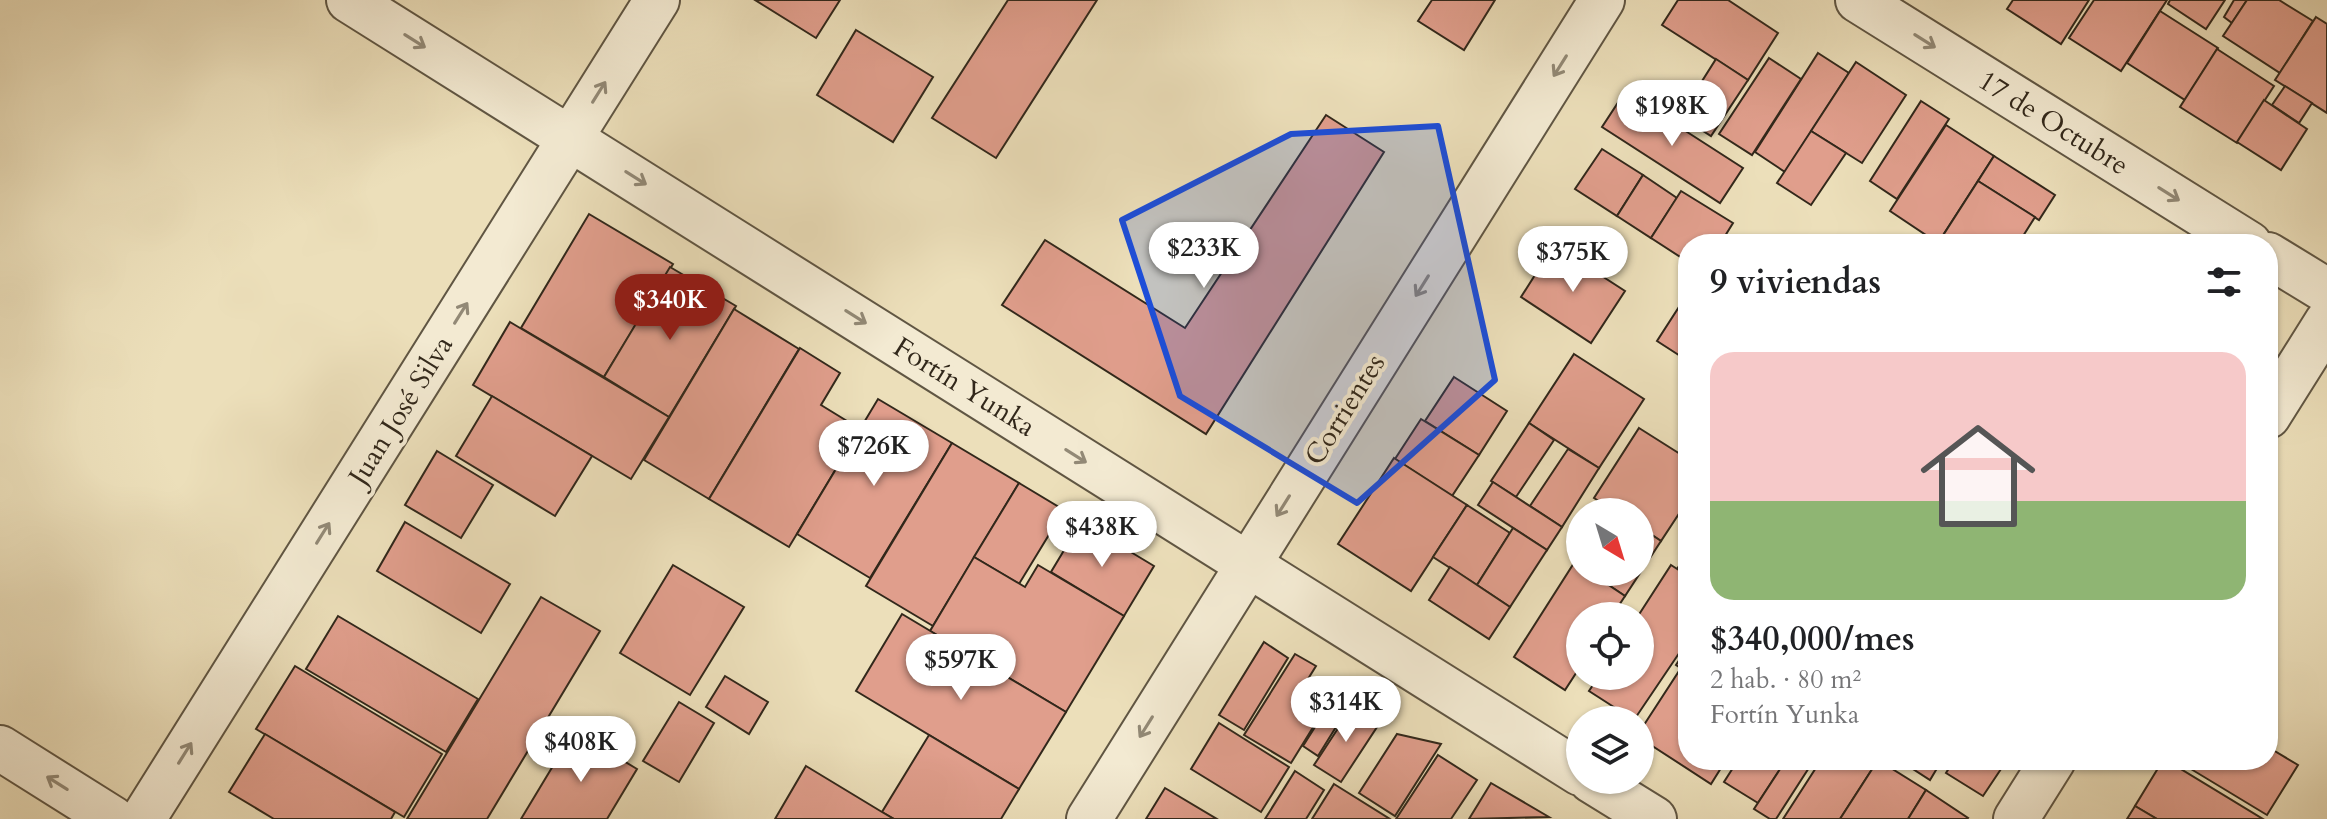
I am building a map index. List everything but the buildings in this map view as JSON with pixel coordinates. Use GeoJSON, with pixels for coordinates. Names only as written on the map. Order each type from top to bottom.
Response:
{"type":"FeatureCollection","features":[{"type":"Feature","properties":{"kind":"street","name":"Fortín Yunka"},"geometry":{"type":"LineString","coordinates":[[349,0],[1566,764]]}},
{"type":"Feature","properties":{"kind":"street","name":"Juan José Silva"},"geometry":{"type":"LineString","coordinates":[[143,819],[657,0]]}},
{"type":"Feature","properties":{"kind":"street","name":"Corrientes"},"geometry":{"type":"LineString","coordinates":[[1089,819],[1602,0]]}},
{"type":"Feature","properties":{"kind":"street","name":"17 de Octubre"},"geometry":{"type":"LineString","coordinates":[[1858,0],[2233,234]]}},
{"type":"Feature","properties":{"kind":"street"},"geometry":{"type":"LineString","coordinates":[[2278,261],[2327,291]]}},
{"type":"Feature","properties":{"kind":"street"},"geometry":{"type":"LineString","coordinates":[[2278,400],[2327,322]]}},
{"type":"Feature","properties":{"kind":"street"},"geometry":{"type":"LineString","coordinates":[[0,748],[113,819]]}},
{"type":"Feature","properties":{"kind":"street"},"geometry":{"type":"LineString","coordinates":[[2016,819],[2047,770]]}},
{"type":"Feature","properties":{"kind":"street"},"geometry":{"type":"LineString","coordinates":[[1614,794],[1654,819]]}},
{"type":"Feature","properties":{"kind":"highlighted area"},"geometry":{"type":"Polygon","coordinates":[[[1438,126],[1495,380],[1357,503],[1180,396],[1122,220],[1291,134],[1438,126]]]}}]}
